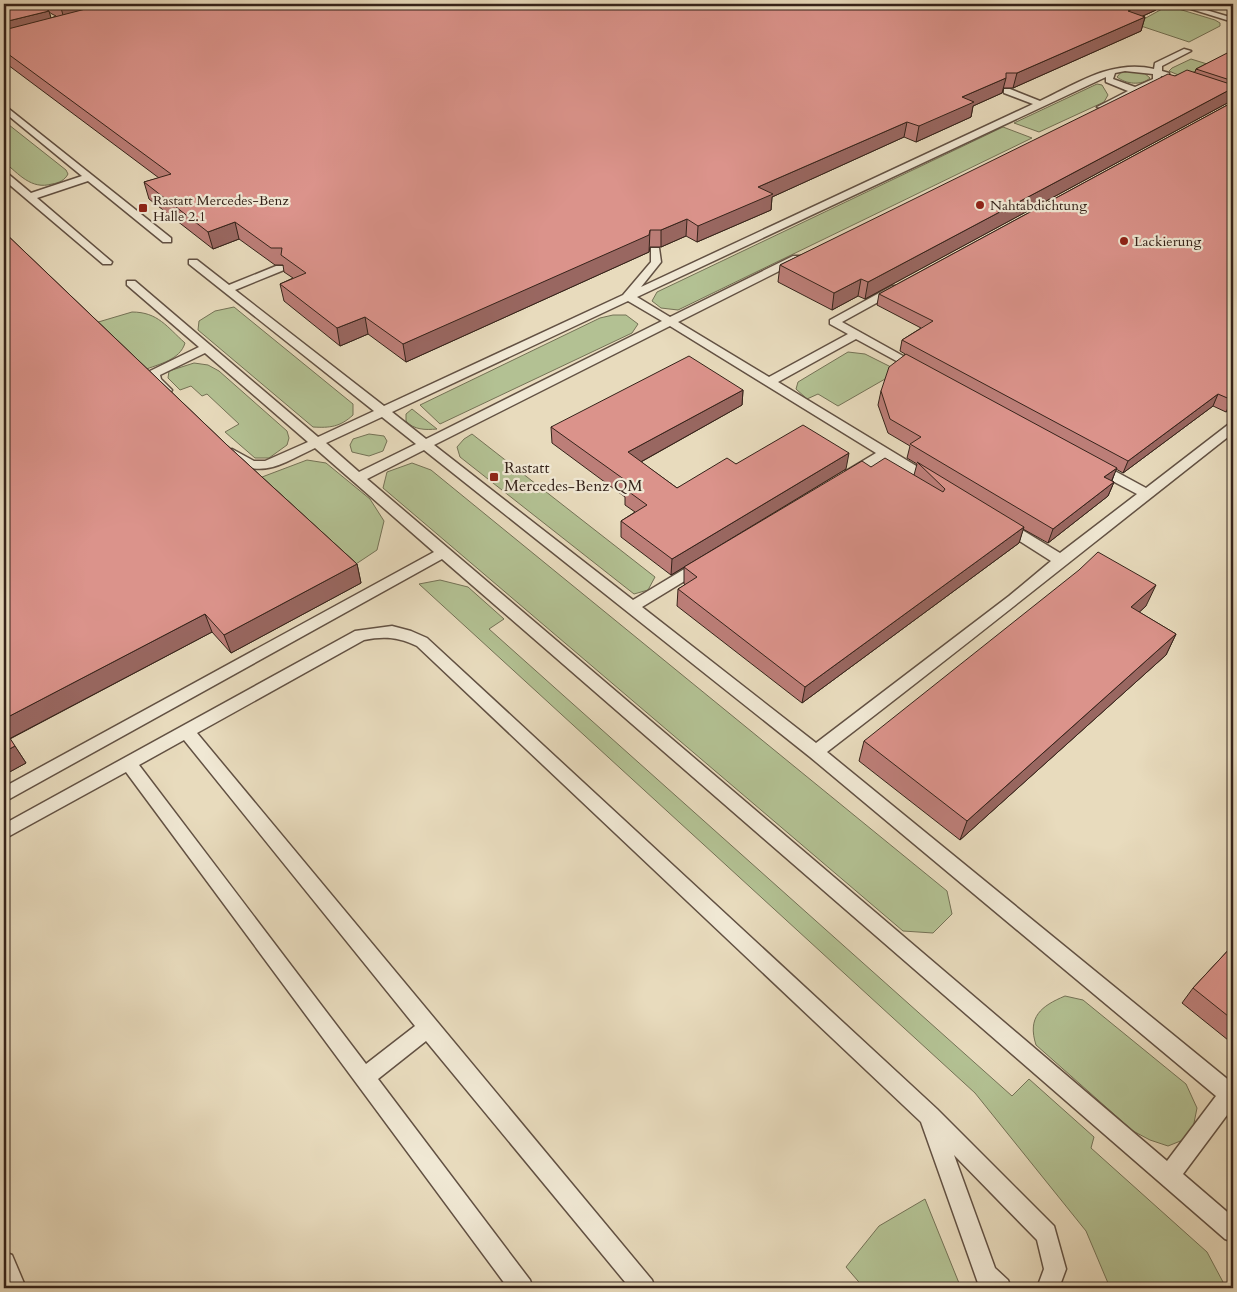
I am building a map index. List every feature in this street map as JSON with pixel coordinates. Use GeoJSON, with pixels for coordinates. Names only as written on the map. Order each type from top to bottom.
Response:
{"type":"FeatureCollection","features":[{"type":"Feature","properties":{"kind":"lane"},"geometry":{"type":"LineString","coordinates":[[1180,4],[1233,20]]}},
{"type":"Feature","properties":{"kind":"lane"},"geometry":{"type":"LineString","coordinates":[[1092,112],[1157,80],[1156,71],[1158,65],[1187,52]]}},
{"type":"Feature","properties":{"kind":"lane"},"geometry":{"type":"LineString","coordinates":[[225,446],[239,459],[250,465],[259,467],[271,464],[1111,71],[1125,67],[1156,71],[1172,77]]}},
{"type":"Feature","properties":{"kind":"lane"},"geometry":{"type":"LineString","coordinates":[[1111,71],[1108,80],[1134,90]]}},
{"type":"Feature","properties":{"kind":"lane"},"geometry":{"type":"LineString","coordinates":[[1007,91],[1040,104]]}},
{"type":"Feature","properties":{"kind":"lane"},"geometry":{"type":"LineString","coordinates":[[4,108],[167,240]]}},
{"type":"Feature","properties":{"kind":"lane"},"geometry":{"type":"LineString","coordinates":[[4,174],[107,262]]}},
{"type":"Feature","properties":{"kind":"lane"},"geometry":{"type":"LineString","coordinates":[[29,197],[89,177]]}},
{"type":"Feature","properties":{"kind":"lane"},"geometry":{"type":"LineString","coordinates":[[628,296],[656,262],[655,250]]}},
{"type":"Feature","properties":{"kind":"lane"},"geometry":{"type":"LineString","coordinates":[[358,478],[810,252]]}},
{"type":"Feature","properties":{"kind":"lane"},"geometry":{"type":"LineString","coordinates":[[193,262],[816,752],[1232,1094],[1169,1176]]}},
{"type":"Feature","properties":{"kind":"lane"},"geometry":{"type":"LineString","coordinates":[[227,289],[280,268]]}},
{"type":"Feature","properties":{"kind":"lane"},"geometry":{"type":"LineString","coordinates":[[130,282],[1233,1231]]}},
{"type":"Feature","properties":{"kind":"lane"},"geometry":{"type":"LineString","coordinates":[[904,284],[834,322],[924,372]]}},
{"type":"Feature","properties":{"kind":"lane"},"geometry":{"type":"LineString","coordinates":[[628,296],[944,489]]}},
{"type":"Feature","properties":{"kind":"lane"},"geometry":{"type":"LineString","coordinates":[[769,382],[856,334]]}},
{"type":"Feature","properties":{"kind":"lane"},"geometry":{"type":"LineString","coordinates":[[176,400],[155,380],[154,373],[207,348]]}},
{"type":"Feature","properties":{"kind":"lane"},"geometry":{"type":"LineString","coordinates":[[816,752],[1014,600],[1061,560],[1233,427]]}},
{"type":"Feature","properties":{"kind":"lane"},"geometry":{"type":"LineString","coordinates":[[835,484],[886,453]]}},
{"type":"Feature","properties":{"kind":"lane"},"geometry":{"type":"LineString","coordinates":[[1087,461],[1147,494]]}},
{"type":"Feature","properties":{"kind":"lane"},"geometry":{"type":"LineString","coordinates":[[994,519],[1061,560]]}},
{"type":"Feature","properties":{"kind":"lane"},"geometry":{"type":"LineString","coordinates":[[4,795],[444,552]]}},
{"type":"Feature","properties":{"kind":"lane"},"geometry":{"type":"LineString","coordinates":[[632,607],[717,556]]}},
{"type":"Feature","properties":{"kind":"lane"},"geometry":{"type":"LineString","coordinates":[[4,832],[360,635],[385,630],[406,633],[422,642],[930,1116],[1046,1234],[1055,1269],[1048,1288]]}},
{"type":"Feature","properties":{"kind":"lane"},"geometry":{"type":"LineString","coordinates":[[186,731],[428,1028],[644,1288]]}},
{"type":"Feature","properties":{"kind":"lane"},"geometry":{"type":"LineString","coordinates":[[128,763],[522,1288]]}},
{"type":"Feature","properties":{"kind":"lane"},"geometry":{"type":"LineString","coordinates":[[363,1078],[428,1028]]}},
{"type":"Feature","properties":{"kind":"lane"},"geometry":{"type":"LineString","coordinates":[[930,1116],[986,1275],[1000,1288]]}},
{"type":"Feature","properties":{"kind":"lane"},"geometry":{"type":"LineString","coordinates":[[4,1263],[15,1288]]}},
{"type":"Feature","properties":{"kind":"green space"},"geometry":{"type":"Polygon","coordinates":[[[1145,4],[1162,4],[1215,20],[1220,23],[1220,26],[1189,42],[1135,24],[1162,9],[1145,4]]]}},
{"type":"Feature","properties":{"kind":"green space"},"geometry":{"type":"Polygon","coordinates":[[[1191,59],[1233,72],[1183,77],[1169,71],[1191,59]]]}},
{"type":"Feature","properties":{"kind":"green space"},"geometry":{"type":"Polygon","coordinates":[[[1122,71],[1143,72],[1150,78],[1146,81],[1134,83],[1117,77],[1122,71]]]}},
{"type":"Feature","properties":{"kind":"green space"},"geometry":{"type":"Polygon","coordinates":[[[1097,84],[1102,85],[1108,95],[1104,102],[1039,132],[1014,123],[1097,84]]]}},
{"type":"Feature","properties":{"kind":"green space"},"geometry":{"type":"Polygon","coordinates":[[[4,121],[66,170],[68,174],[65,178],[55,184],[38,185],[20,176],[4,162],[4,121]]]}},
{"type":"Feature","properties":{"kind":"green space"},"geometry":{"type":"Polygon","coordinates":[[[1003,127],[1032,138],[678,310],[661,308],[652,301],[657,292],[1003,127]]]}},
{"type":"Feature","properties":{"kind":"green space"},"geometry":{"type":"Polygon","coordinates":[[[234,307],[353,404],[353,415],[344,422],[334,426],[313,427],[198,330],[199,321],[215,311],[234,307]]]}},
{"type":"Feature","properties":{"kind":"green space"},"geometry":{"type":"Polygon","coordinates":[[[132,312],[149,315],[167,326],[185,343],[179,354],[168,361],[144,370],[95,323],[132,312]]]}},
{"type":"Feature","properties":{"kind":"green space"},"geometry":{"type":"Polygon","coordinates":[[[626,315],[638,324],[632,333],[440,424],[420,405],[600,318],[626,315]]]}},
{"type":"Feature","properties":{"kind":"green space"},"geometry":{"type":"Polygon","coordinates":[[[848,352],[865,354],[899,371],[838,406],[818,394],[807,399],[796,389],[798,382],[848,352]]]}},
{"type":"Feature","properties":{"kind":"green space"},"geometry":{"type":"Polygon","coordinates":[[[194,363],[208,365],[219,371],[287,431],[289,438],[287,445],[269,458],[255,458],[225,432],[239,424],[207,394],[202,396],[191,386],[180,390],[168,378],[169,371],[194,363]]]}},
{"type":"Feature","properties":{"kind":"green space"},"geometry":{"type":"Polygon","coordinates":[[[412,409],[437,429],[420,429],[409,424],[406,421],[406,414],[412,409]]]}},
{"type":"Feature","properties":{"kind":"green space"},"geometry":{"type":"Polygon","coordinates":[[[369,434],[384,436],[387,441],[383,451],[369,456],[352,452],[350,445],[353,439],[369,434]]]}},
{"type":"Feature","properties":{"kind":"green space"},"geometry":{"type":"Polygon","coordinates":[[[472,434],[655,577],[648,590],[634,594],[460,457],[457,447],[472,434]]]}},
{"type":"Feature","properties":{"kind":"green space"},"geometry":{"type":"Polygon","coordinates":[[[307,460],[326,463],[370,499],[384,521],[377,550],[353,566],[262,477],[307,460]]]}},
{"type":"Feature","properties":{"kind":"green space"},"geometry":{"type":"Polygon","coordinates":[[[412,463],[431,470],[947,891],[952,914],[933,933],[903,931],[383,488],[387,472],[412,463]]]}},
{"type":"Feature","properties":{"kind":"green space"},"geometry":{"type":"Polygon","coordinates":[[[440,580],[468,587],[504,619],[489,629],[1012,1096],[1029,1079],[1094,1137],[1091,1148],[1207,1252],[1223,1282],[1223,1288],[1106,1288],[1108,1283],[1086,1231],[975,1093],[419,584],[440,580]]]}},
{"type":"Feature","properties":{"kind":"green space"},"geometry":{"type":"Polygon","coordinates":[[[1065,996],[1083,1000],[1186,1084],[1197,1108],[1193,1128],[1183,1140],[1168,1146],[1150,1140],[1133,1131],[1036,1045],[1033,1027],[1038,1014],[1049,1004],[1065,996]]]}},
{"type":"Feature","properties":{"kind":"green space"},"geometry":{"type":"Polygon","coordinates":[[[925,1199],[961,1288],[864,1288],[846,1267],[879,1226],[925,1199]]]}},
{"type":"Feature","properties":{"kind":"building"},"geometry":{"type":"Polygon","coordinates":[[[4,4],[37,4],[49,11],[4,22],[4,4]]]}},
{"type":"Feature","properties":{"kind":"building"},"geometry":{"type":"Polygon","coordinates":[[[54,4],[78,4],[61,8],[54,4]]]}},
{"type":"Feature","properties":{"kind":"building"},"geometry":{"type":"Polygon","coordinates":[[[105,4],[1143,4],[1128,11],[1145,17],[1017,73],[1006,73],[1006,78],[962,97],[974,102],[919,126],[907,122],[758,187],[773,194],[698,226],[687,219],[661,230],[650,230],[649,235],[403,344],[365,317],[337,328],[280,284],[306,273],[281,255],[282,248],[271,248],[235,222],[208,232],[144,182],[171,174],[4,51],[4,30],[105,4]]]}},
{"type":"Feature","properties":{"kind":"building"},"geometry":{"type":"Polygon","coordinates":[[[1233,50],[1233,81],[1196,69],[1233,50]]]}},
{"type":"Feature","properties":{"kind":"building"},"geometry":{"type":"Polygon","coordinates":[[[1187,70],[1233,85],[1233,88],[868,282],[861,279],[834,293],[780,265],[1168,74],[1175,76],[1187,70]]]}},
{"type":"Feature","properties":{"kind":"building","name":"Lackierung"},"geometry":{"type":"Polygon","coordinates":[[[1233,102],[1232,400],[1218,394],[1128,461],[902,340],[933,321],[879,294],[1233,102]]]}},
{"type":"Feature","properties":{"kind":"building"},"geometry":{"type":"Polygon","coordinates":[[[4,232],[227,445],[357,564],[224,635],[205,614],[4,719],[4,232]]]}},
{"type":"Feature","properties":{"kind":"building"},"geometry":{"type":"Polygon","coordinates":[[[906,354],[1117,468],[1104,477],[1114,482],[1053,529],[910,444],[921,437],[890,419],[881,391],[889,367],[906,354]]]}},
{"type":"Feature","properties":{"kind":"building"},"geometry":{"type":"Polygon","coordinates":[[[689,356],[743,390],[628,452],[677,488],[727,458],[736,464],[803,425],[849,453],[672,559],[621,521],[647,505],[625,489],[632,485],[551,427],[689,356]]]}},
{"type":"Feature","properties":{"kind":"building"},"geometry":{"type":"Polygon","coordinates":[[[885,458],[943,492],[945,489],[917,462],[1024,527],[805,687],[678,589],[697,577],[684,567],[862,461],[871,467],[885,458]]]}},
{"type":"Feature","properties":{"kind":"building"},"geometry":{"type":"Polygon","coordinates":[[[1098,552],[1156,585],[1131,607],[1176,634],[967,821],[864,741],[1079,570],[1098,552]]]}},
{"type":"Feature","properties":{"kind":"building"},"geometry":{"type":"Polygon","coordinates":[[[4,729],[15,746],[4,752],[4,729]]]}},
{"type":"Feature","properties":{"kind":"building"},"geometry":{"type":"Polygon","coordinates":[[[1233,945],[1233,1020],[1193,988],[1233,945]]]}},
{"type":"Feature","properties":{"kind":"place","name":"Nahtabdichtung"},"geometry":{"type":"Point","coordinates":[980,205]}},
{"type":"Feature","properties":{"kind":"place","name":"Rastatt Mercedes-Benz Halle 2.1"},"geometry":{"type":"Point","coordinates":[143,208]}},
{"type":"Feature","properties":{"kind":"place","name":"Lackierung"},"geometry":{"type":"Point","coordinates":[1124,241]}},
{"type":"Feature","properties":{"kind":"place","name":"Rastatt Mercedes-Benz QM"},"geometry":{"type":"Point","coordinates":[494,477]}}]}
